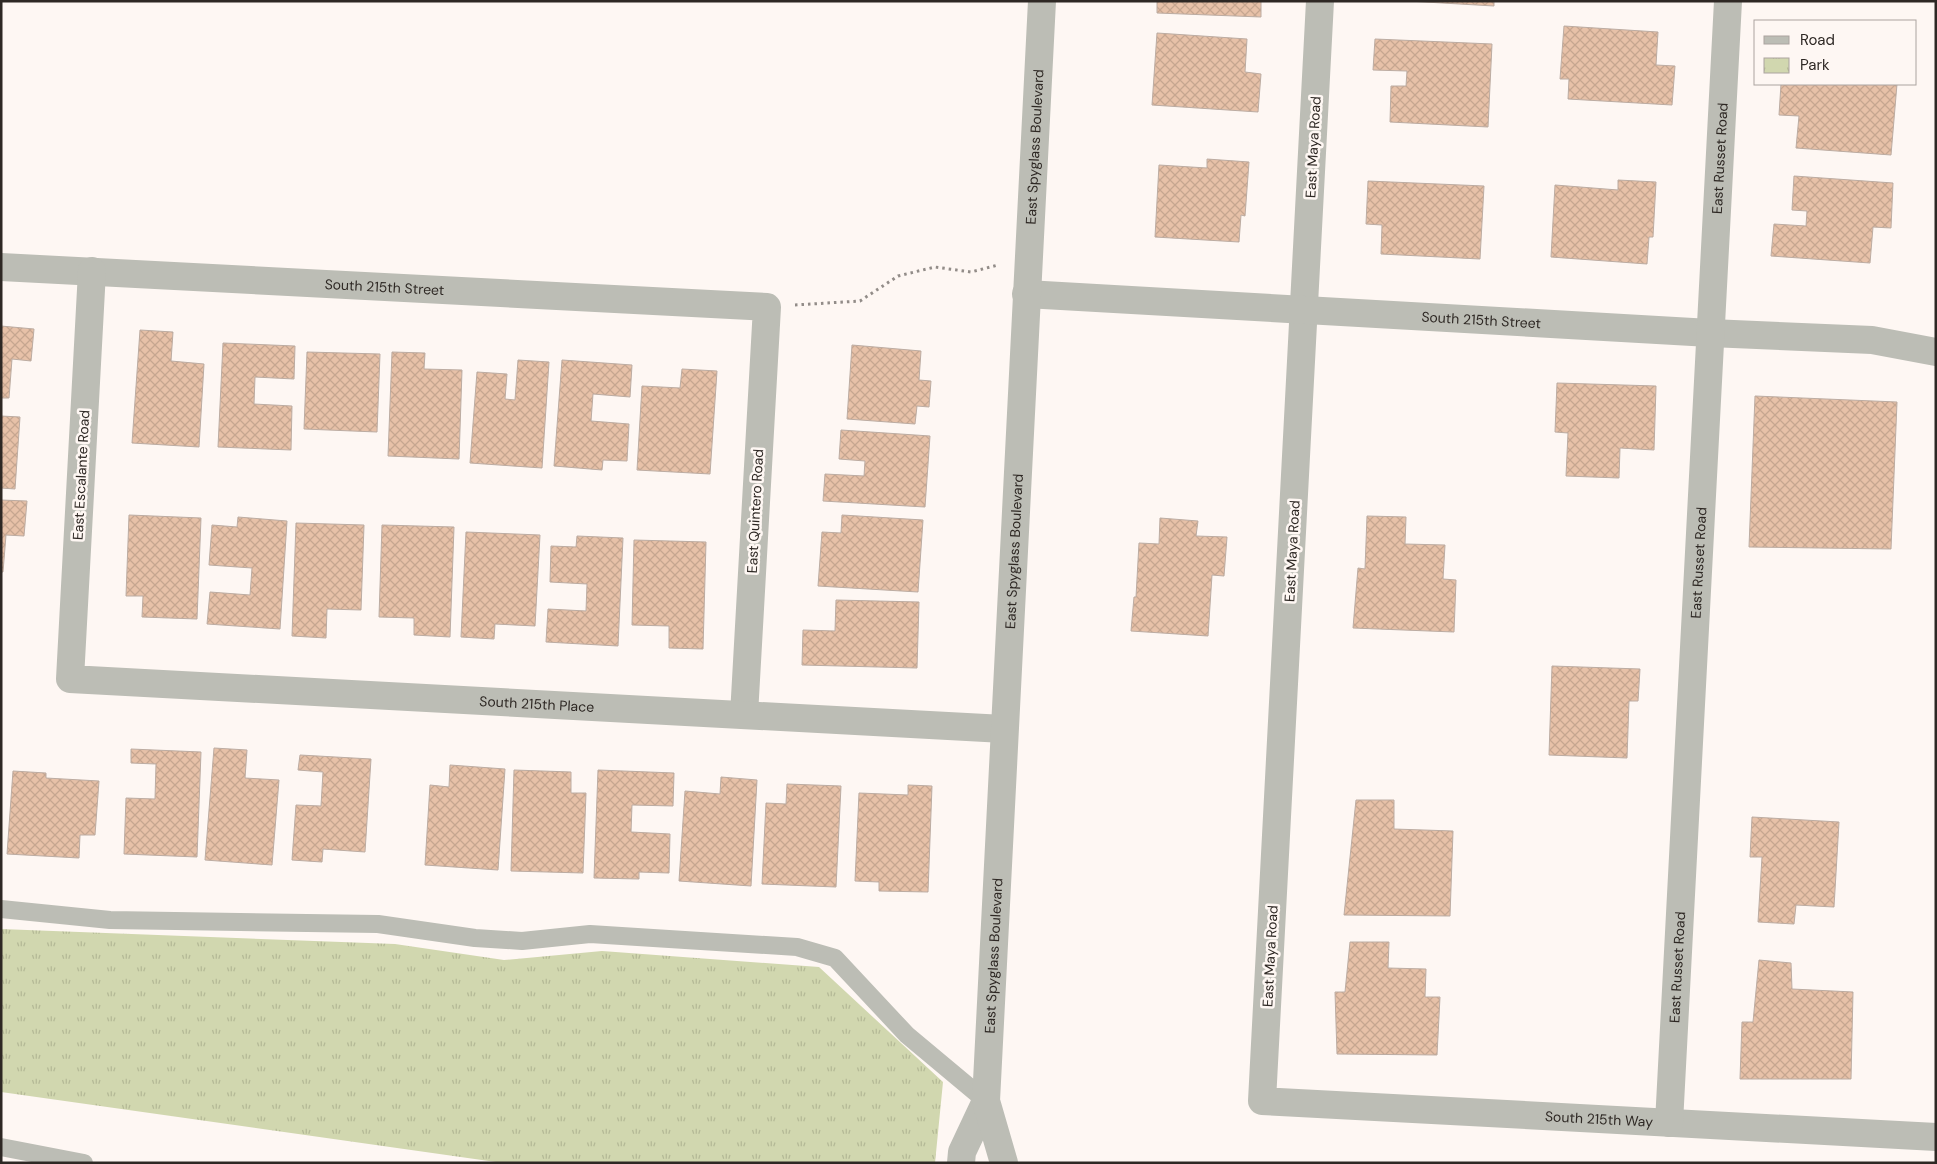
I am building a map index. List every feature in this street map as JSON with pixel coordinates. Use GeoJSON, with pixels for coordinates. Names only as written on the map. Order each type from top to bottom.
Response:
{"type":"FeatureCollection","features":[{"type":"Feature","properties":{"kind":"street","name":"East Spyglass Boulevard"},"geometry":{"type":"LineString","coordinates":[[1004,1163],[986,1101],[1042,1]]}},
{"type":"Feature","properties":{"kind":"street","name":"East Maya Road"},"geometry":{"type":"LineString","coordinates":[[1262,1101],[1320,1]]}},
{"type":"Feature","properties":{"kind":"street","name":"East Russet Road"},"geometry":{"type":"LineString","coordinates":[[1669,1123],[1728,1]]}},
{"type":"Feature","properties":{"kind":"street","name":"South 215th Street"},"geometry":{"type":"LineString","coordinates":[[1,267],[767,307]]}},
{"type":"Feature","properties":{"kind":"street","name":"East Escalante Road"},"geometry":{"type":"LineString","coordinates":[[70,679],[92,271]]}},
{"type":"Feature","properties":{"kind":"street","name":"South 215th Street"},"geometry":{"type":"LineString","coordinates":[[1026,294],[1872,340],[1936,352]]}},
{"type":"Feature","properties":{"kind":"street","name":"East Quintero Road"},"geometry":{"type":"LineString","coordinates":[[744,715],[767,307]]}},
{"type":"Feature","properties":{"kind":"street","name":"South 215th Place"},"geometry":{"type":"LineString","coordinates":[[70,679],[1004,729]]}},
{"type":"Feature","properties":{"kind":"street","name":"East Spyglass Boulevard"},"geometry":{"type":"LineString","coordinates":[[961,1163],[962,1152],[986,1101]]}},
{"type":"Feature","properties":{"kind":"street","name":"South 215th Way"},"geometry":{"type":"LineString","coordinates":[[1262,1101],[1936,1137]]}},
{"type":"Feature","properties":{"kind":"lane"},"geometry":{"type":"LineString","coordinates":[[1,909],[110,920],[378,924],[474,938],[522,941],[590,934],[797,947],[835,958],[907,1035],[986,1101]]}},
{"type":"Feature","properties":{"kind":"lane"},"geometry":{"type":"LineString","coordinates":[[1,1147],[63,1161],[84,1163]]}},
{"type":"Feature","properties":{"kind":"path"},"geometry":{"type":"LineString","coordinates":[[767,307],[860,301],[898,276],[935,266],[971,272],[1028,258]]}},
{"type":"Feature","properties":{"kind":"green space"},"geometry":{"type":"Polygon","coordinates":[[[1,929],[395,944],[504,960],[602,951],[819,967],[943,1082],[935,1163],[503,1163],[1,1092],[1,929]]]}},
{"type":"Feature","properties":{"kind":"building"},"geometry":{"type":"Polygon","coordinates":[[[1157,1],[1261,1],[1261,17],[1157,13],[1157,1]]]}},
{"type":"Feature","properties":{"kind":"building"},"geometry":{"type":"Polygon","coordinates":[[[1408,1],[1494,1],[1494,6],[1408,1]]]}},
{"type":"Feature","properties":{"kind":"building"},"geometry":{"type":"Polygon","coordinates":[[[1564,26],[1658,32],[1656,65],[1675,66],[1672,105],[1568,99],[1569,79],[1560,79],[1564,26]]]}},
{"type":"Feature","properties":{"kind":"building"},"geometry":{"type":"Polygon","coordinates":[[[1157,33],[1247,39],[1245,72],[1261,74],[1258,112],[1152,105],[1157,33]]]}},
{"type":"Feature","properties":{"kind":"building"},"geometry":{"type":"Polygon","coordinates":[[[1375,39],[1492,44],[1488,127],[1390,122],[1391,86],[1406,86],[1407,71],[1373,70],[1375,39]]]}},
{"type":"Feature","properties":{"kind":"building"},"geometry":{"type":"Polygon","coordinates":[[[1781,85],[1897,85],[1891,155],[1796,148],[1799,116],[1779,115],[1781,85]]]}},
{"type":"Feature","properties":{"kind":"building"},"geometry":{"type":"Polygon","coordinates":[[[1207,159],[1249,162],[1245,216],[1241,215],[1239,242],[1155,237],[1159,165],[1207,168],[1207,159]]]}},
{"type":"Feature","properties":{"kind":"building"},"geometry":{"type":"Polygon","coordinates":[[[1794,176],[1893,183],[1891,228],[1873,227],[1870,263],[1771,256],[1774,224],[1806,226],[1807,211],[1792,210],[1794,176]]]}},
{"type":"Feature","properties":{"kind":"building"},"geometry":{"type":"Polygon","coordinates":[[[1618,180],[1656,182],[1653,237],[1649,237],[1647,264],[1551,257],[1555,185],[1618,190],[1618,180]]]}},
{"type":"Feature","properties":{"kind":"building"},"geometry":{"type":"Polygon","coordinates":[[[1368,181],[1484,186],[1480,259],[1381,254],[1382,225],[1366,224],[1368,181]]]}},
{"type":"Feature","properties":{"kind":"building"},"geometry":{"type":"Polygon","coordinates":[[[1,326],[34,329],[31,361],[12,359],[9,398],[1,398],[1,326]]]}},
{"type":"Feature","properties":{"kind":"building"},"geometry":{"type":"Polygon","coordinates":[[[140,330],[173,332],[171,361],[204,364],[199,447],[132,443],[140,330]]]}},
{"type":"Feature","properties":{"kind":"building"},"geometry":{"type":"Polygon","coordinates":[[[223,343],[295,346],[294,379],[255,377],[254,404],[292,406],[291,450],[218,447],[223,343]]]}},
{"type":"Feature","properties":{"kind":"building"},"geometry":{"type":"Polygon","coordinates":[[[852,345],[921,351],[919,380],[931,381],[929,407],[917,406],[915,424],[847,419],[852,345]]]}},
{"type":"Feature","properties":{"kind":"building"},"geometry":{"type":"Polygon","coordinates":[[[307,352],[380,354],[377,432],[304,429],[307,352]]]}},
{"type":"Feature","properties":{"kind":"building"},"geometry":{"type":"Polygon","coordinates":[[[392,352],[425,353],[424,369],[462,370],[459,459],[388,456],[392,352]]]}},
{"type":"Feature","properties":{"kind":"building"},"geometry":{"type":"Polygon","coordinates":[[[518,360],[549,362],[542,468],[470,463],[477,372],[507,374],[505,399],[515,400],[518,360]]]}},
{"type":"Feature","properties":{"kind":"building"},"geometry":{"type":"Polygon","coordinates":[[[562,360],[632,365],[630,397],[593,394],[591,421],[629,424],[627,461],[603,460],[602,470],[554,466],[562,360]]]}},
{"type":"Feature","properties":{"kind":"building"},"geometry":{"type":"Polygon","coordinates":[[[682,369],[717,371],[710,474],[637,470],[642,386],[680,388],[682,369]]]}},
{"type":"Feature","properties":{"kind":"building"},"geometry":{"type":"Polygon","coordinates":[[[1557,383],[1656,386],[1654,450],[1620,448],[1619,478],[1566,476],[1568,433],[1555,432],[1557,383]]]}},
{"type":"Feature","properties":{"kind":"building"},"geometry":{"type":"Polygon","coordinates":[[[1755,396],[1897,402],[1891,549],[1749,547],[1755,396]]]}},
{"type":"Feature","properties":{"kind":"building"},"geometry":{"type":"Polygon","coordinates":[[[1,416],[20,417],[15,489],[1,488],[1,416]]]}},
{"type":"Feature","properties":{"kind":"building"},"geometry":{"type":"Polygon","coordinates":[[[841,430],[930,436],[925,507],[823,501],[825,474],[864,476],[865,461],[839,459],[841,430]]]}},
{"type":"Feature","properties":{"kind":"building"},"geometry":{"type":"Polygon","coordinates":[[[1,500],[27,501],[24,536],[6,535],[3,572],[1,572],[1,500]]]}},
{"type":"Feature","properties":{"kind":"building"},"geometry":{"type":"Polygon","coordinates":[[[129,515],[201,518],[197,619],[142,617],[143,596],[126,596],[129,515]]]}},
{"type":"Feature","properties":{"kind":"building"},"geometry":{"type":"Polygon","coordinates":[[[842,515],[923,520],[918,592],[818,586],[822,532],[841,533],[842,515]]]}},
{"type":"Feature","properties":{"kind":"building"},"geometry":{"type":"Polygon","coordinates":[[[1367,516],[1406,517],[1405,544],[1445,545],[1443,579],[1456,580],[1454,632],[1353,628],[1358,568],[1365,569],[1367,516]]]}},
{"type":"Feature","properties":{"kind":"building"},"geometry":{"type":"Polygon","coordinates":[[[238,517],[287,521],[280,629],[207,624],[210,592],[250,595],[252,568],[209,565],[212,525],[237,527],[238,517]]]}},
{"type":"Feature","properties":{"kind":"building"},"geometry":{"type":"Polygon","coordinates":[[[1160,518],[1198,521],[1196,536],[1227,537],[1224,576],[1212,575],[1208,636],[1131,631],[1134,597],[1136,597],[1139,543],[1159,544],[1160,518]]]}},
{"type":"Feature","properties":{"kind":"building"},"geometry":{"type":"Polygon","coordinates":[[[296,523],[364,525],[361,610],[327,609],[326,638],[292,636],[296,523]]]}},
{"type":"Feature","properties":{"kind":"building"},"geometry":{"type":"Polygon","coordinates":[[[382,525],[454,527],[450,637],[414,635],[414,618],[379,617],[382,525]]]}},
{"type":"Feature","properties":{"kind":"building"},"geometry":{"type":"Polygon","coordinates":[[[466,532],[540,535],[535,626],[495,624],[494,639],[461,637],[466,532]]]}},
{"type":"Feature","properties":{"kind":"building"},"geometry":{"type":"Polygon","coordinates":[[[577,536],[623,538],[618,646],[546,642],[548,609],[586,611],[587,584],[550,582],[551,546],[576,547],[577,536]]]}},
{"type":"Feature","properties":{"kind":"building"},"geometry":{"type":"Polygon","coordinates":[[[634,540],[706,542],[703,649],[669,648],[669,626],[632,625],[634,540]]]}},
{"type":"Feature","properties":{"kind":"building"},"geometry":{"type":"Polygon","coordinates":[[[836,600],[919,602],[917,668],[802,665],[803,630],[835,631],[836,600]]]}},
{"type":"Feature","properties":{"kind":"building"},"geometry":{"type":"Polygon","coordinates":[[[1552,666],[1640,669],[1638,701],[1629,701],[1627,758],[1549,755],[1552,666]]]}},
{"type":"Feature","properties":{"kind":"building"},"geometry":{"type":"Polygon","coordinates":[[[214,748],[247,750],[245,778],[279,780],[272,865],[205,860],[214,748]]]}},
{"type":"Feature","properties":{"kind":"building"},"geometry":{"type":"Polygon","coordinates":[[[131,749],[201,752],[197,857],[124,854],[126,798],[155,799],[156,764],[131,763],[131,749]]]}},
{"type":"Feature","properties":{"kind":"building"},"geometry":{"type":"Polygon","coordinates":[[[300,755],[371,759],[365,852],[323,849],[322,862],[292,860],[296,805],[321,806],[323,772],[298,770],[300,755]]]}},
{"type":"Feature","properties":{"kind":"building"},"geometry":{"type":"Polygon","coordinates":[[[450,765],[505,769],[498,870],[425,865],[430,785],[449,787],[450,765]]]}},
{"type":"Feature","properties":{"kind":"building"},"geometry":{"type":"Polygon","coordinates":[[[514,770],[571,772],[571,793],[586,793],[583,873],[511,871],[514,770]]]}},
{"type":"Feature","properties":{"kind":"building"},"geometry":{"type":"Polygon","coordinates":[[[598,770],[674,773],[673,806],[632,805],[631,832],[670,834],[669,873],[639,872],[639,879],[594,878],[598,770]]]}},
{"type":"Feature","properties":{"kind":"building"},"geometry":{"type":"Polygon","coordinates":[[[13,771],[46,773],[46,778],[99,781],[95,835],[80,835],[79,858],[7,854],[13,771]]]}},
{"type":"Feature","properties":{"kind":"building"},"geometry":{"type":"Polygon","coordinates":[[[721,777],[757,780],[751,886],[679,881],[685,791],[720,794],[721,777]]]}},
{"type":"Feature","properties":{"kind":"building"},"geometry":{"type":"Polygon","coordinates":[[[787,784],[841,786],[836,887],[762,884],[766,803],[786,804],[787,784]]]}},
{"type":"Feature","properties":{"kind":"building"},"geometry":{"type":"Polygon","coordinates":[[[908,785],[932,786],[928,892],[879,891],[879,882],[855,881],[859,793],[908,795],[908,785]]]}},
{"type":"Feature","properties":{"kind":"building"},"geometry":{"type":"Polygon","coordinates":[[[1356,800],[1394,800],[1394,829],[1453,831],[1450,916],[1344,915],[1356,800]]]}},
{"type":"Feature","properties":{"kind":"building"},"geometry":{"type":"Polygon","coordinates":[[[1752,817],[1839,822],[1834,907],[1796,905],[1794,924],[1758,922],[1762,857],[1750,857],[1752,817]]]}},
{"type":"Feature","properties":{"kind":"building"},"geometry":{"type":"Polygon","coordinates":[[[1350,942],[1389,942],[1388,968],[1426,969],[1425,997],[1440,997],[1437,1055],[1337,1054],[1335,992],[1345,992],[1350,942]]]}},
{"type":"Feature","properties":{"kind":"building"},"geometry":{"type":"Polygon","coordinates":[[[1759,960],[1791,963],[1792,989],[1853,992],[1851,1079],[1740,1079],[1742,1022],[1753,1022],[1759,960]]]}}]}
